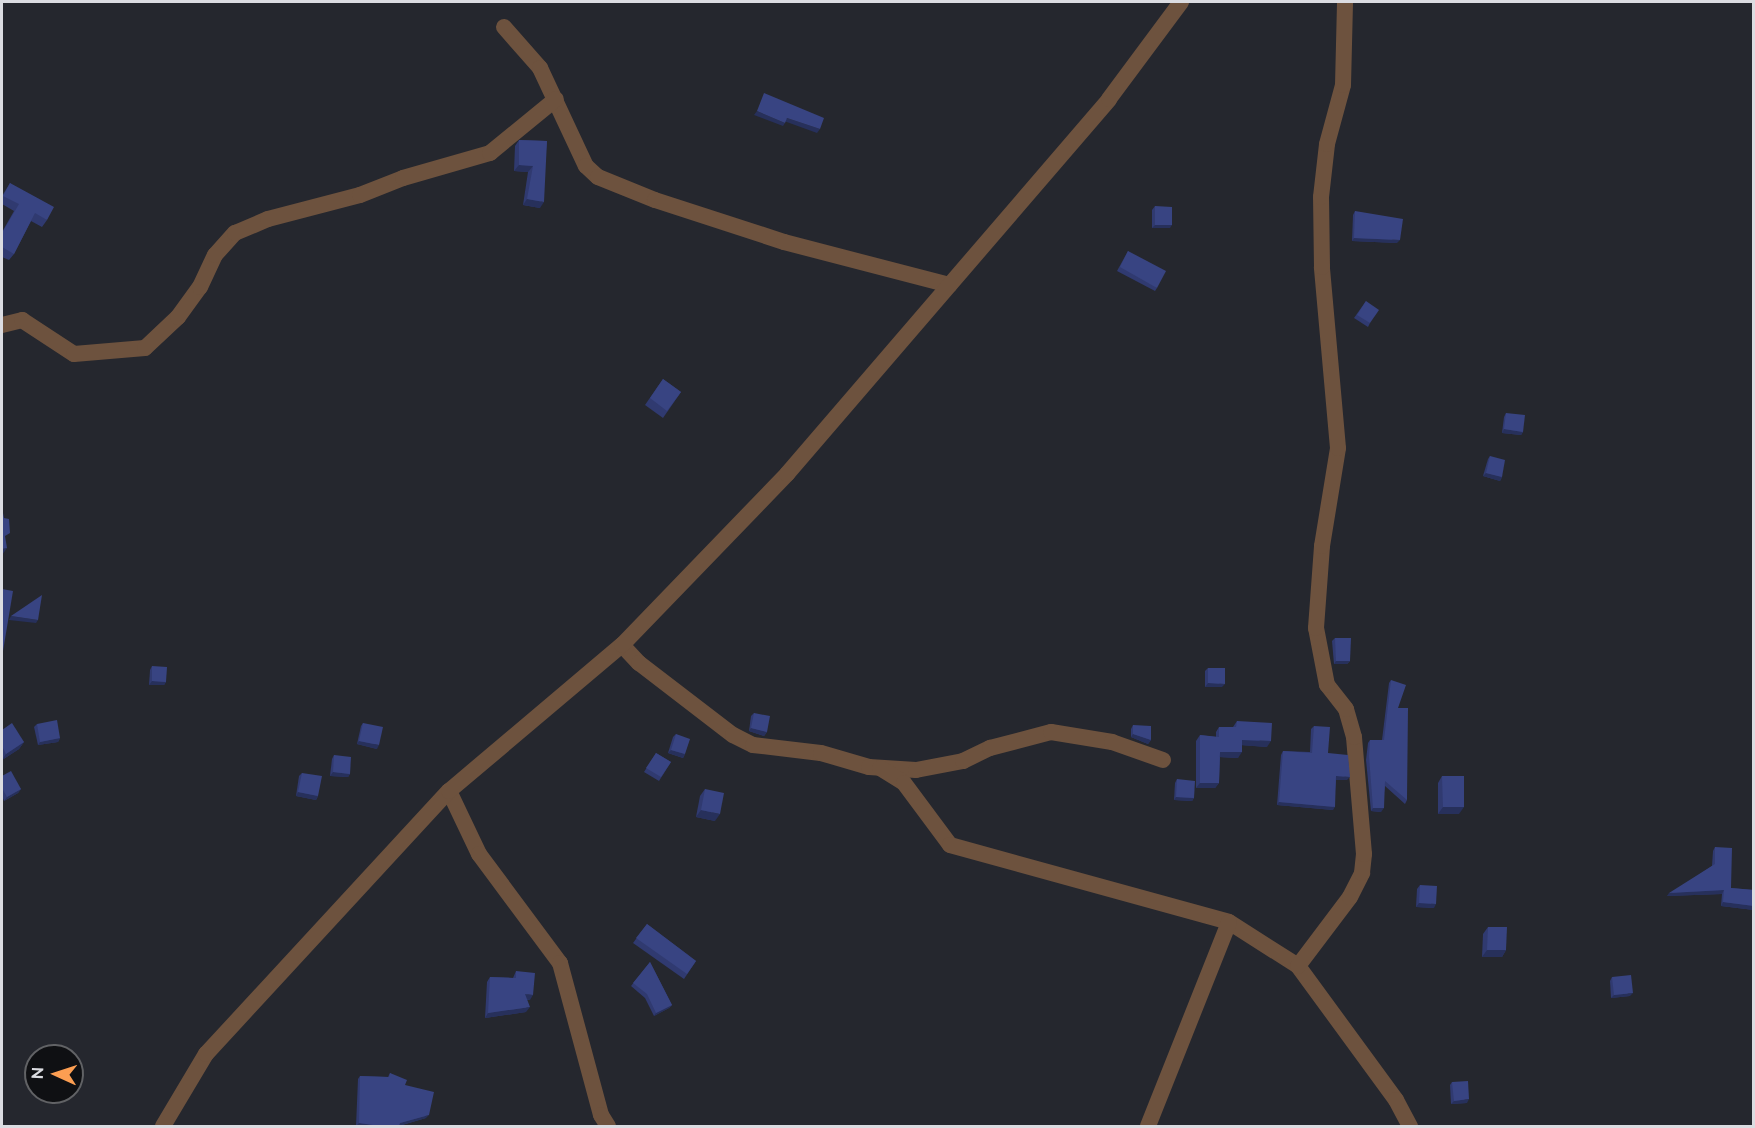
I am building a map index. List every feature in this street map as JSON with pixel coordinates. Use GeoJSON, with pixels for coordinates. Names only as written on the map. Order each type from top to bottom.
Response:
{"type":"FeatureCollection","features":[{"type":"Feature","properties":{"kind":"street"},"geometry":{"type":"LineString","coordinates":[[163,1126],[206,1054],[449,791],[622,645],[787,474],[1109,99],[1181,2]]}},
{"type":"Feature","properties":{"kind":"street"},"geometry":{"type":"LineString","coordinates":[[1299,966],[1350,897],[1362,873],[1364,854],[1354,738],[1341,699],[1327,685],[1316,628],[1322,546],[1338,448],[1322,267],[1322,197],[1328,144],[1343,85],[1345,2]]}},
{"type":"Feature","properties":{"kind":"street"},"geometry":{"type":"LineString","coordinates":[[504,27],[540,68],[586,166],[598,177],[656,200],[784,242],[949,285]]}},
{"type":"Feature","properties":{"kind":"street"},"geometry":{"type":"LineString","coordinates":[[2,324],[22,320],[74,354],[145,348],[178,316],[200,287],[215,255],[235,233],[268,219],[360,195],[403,178],[490,153],[556,99]]}},
{"type":"Feature","properties":{"kind":"street"},"geometry":{"type":"LineString","coordinates":[[622,645],[639,663],[743,740],[880,768],[916,771],[963,761],[990,748],[1051,732],[1112,742],[1163,760]]}},
{"type":"Feature","properties":{"kind":"street"},"geometry":{"type":"LineString","coordinates":[[880,768],[904,783],[950,845],[1229,922],[1299,966],[1396,1100],[1410,1126]]}},
{"type":"Feature","properties":{"kind":"street"},"geometry":{"type":"LineString","coordinates":[[449,791],[479,854],[560,963],[601,1114],[608,1126]]}},
{"type":"Feature","properties":{"kind":"street"},"geometry":{"type":"LineString","coordinates":[[1148,1126],[1229,922]]}},
{"type":"Feature","properties":{"kind":"building"},"geometry":{"type":"Polygon","coordinates":[[[764,93],[824,118],[820,129],[787,118],[785,123],[757,111],[764,93]]]}},
{"type":"Feature","properties":{"kind":"building"},"geometry":{"type":"Polygon","coordinates":[[[519,140],[547,141],[544,202],[527,199],[533,166],[519,165],[519,140]]]}},
{"type":"Feature","properties":{"kind":"building"},"geometry":{"type":"Polygon","coordinates":[[[10,183],[54,207],[47,220],[35,213],[14,254],[2,247],[2,233],[19,204],[3,196],[10,183]]]}},
{"type":"Feature","properties":{"kind":"building"},"geometry":{"type":"Polygon","coordinates":[[[1155,206],[1172,207],[1172,225],[1155,225],[1155,206]]]}},
{"type":"Feature","properties":{"kind":"building"},"geometry":{"type":"Polygon","coordinates":[[[1355,211],[1403,219],[1400,240],[1354,238],[1355,211]]]}},
{"type":"Feature","properties":{"kind":"building"},"geometry":{"type":"Polygon","coordinates":[[[1128,251],[1166,271],[1157,288],[1120,267],[1128,251]]]}},
{"type":"Feature","properties":{"kind":"building"},"geometry":{"type":"Polygon","coordinates":[[[1366,301],[1379,310],[1370,323],[1357,315],[1366,301]]]}},
{"type":"Feature","properties":{"kind":"building"},"geometry":{"type":"Polygon","coordinates":[[[663,379],[681,392],[667,411],[650,398],[663,379]]]}},
{"type":"Feature","properties":{"kind":"building"},"geometry":{"type":"Polygon","coordinates":[[[1506,413],[1525,415],[1523,432],[1504,429],[1506,413]]]}},
{"type":"Feature","properties":{"kind":"building"},"geometry":{"type":"Polygon","coordinates":[[[1490,456],[1505,460],[1502,477],[1486,473],[1490,456]]]}},
{"type":"Feature","properties":{"kind":"building"},"geometry":{"type":"Polygon","coordinates":[[[2,508],[4,518],[9,519],[10,533],[5,536],[7,548],[2,549],[2,508]]]}},
{"type":"Feature","properties":{"kind":"building"},"geometry":{"type":"Polygon","coordinates":[[[2,589],[13,591],[2,657],[2,589]]]}},
{"type":"Feature","properties":{"kind":"building"},"geometry":{"type":"Polygon","coordinates":[[[42,595],[38,620],[11,616],[42,595]]]}},
{"type":"Feature","properties":{"kind":"building"},"geometry":{"type":"Polygon","coordinates":[[[1335,638],[1351,638],[1350,661],[1336,661],[1335,638]]]}},
{"type":"Feature","properties":{"kind":"building"},"geometry":{"type":"Polygon","coordinates":[[[152,666],[167,667],[166,682],[152,681],[152,666]]]}},
{"type":"Feature","properties":{"kind":"building"},"geometry":{"type":"Polygon","coordinates":[[[1208,668],[1225,668],[1225,684],[1208,683],[1208,668]]]}},
{"type":"Feature","properties":{"kind":"building"},"geometry":{"type":"Polygon","coordinates":[[[1391,680],[1406,685],[1398,708],[1408,708],[1407,800],[1385,781],[1384,808],[1373,808],[1370,740],[1384,740],[1391,680]]]}},
{"type":"Feature","properties":{"kind":"building"},"geometry":{"type":"Polygon","coordinates":[[[754,713],[770,716],[767,732],[751,728],[754,713]]]}},
{"type":"Feature","properties":{"kind":"building"},"geometry":{"type":"Polygon","coordinates":[[[57,720],[60,738],[40,742],[37,724],[57,720]]]}},
{"type":"Feature","properties":{"kind":"building"},"geometry":{"type":"Polygon","coordinates":[[[1237,721],[1272,723],[1271,741],[1242,740],[1242,752],[1220,752],[1219,783],[1200,783],[1200,735],[1219,737],[1219,727],[1236,727],[1237,721]]]}},
{"type":"Feature","properties":{"kind":"building"},"geometry":{"type":"Polygon","coordinates":[[[12,723],[24,742],[6,754],[2,746],[2,730],[12,723]]]}},
{"type":"Feature","properties":{"kind":"building"},"geometry":{"type":"Polygon","coordinates":[[[363,723],[383,727],[379,745],[359,741],[363,723]]]}},
{"type":"Feature","properties":{"kind":"building"},"geometry":{"type":"Polygon","coordinates":[[[1133,725],[1151,726],[1151,740],[1133,734],[1133,725]]]}},
{"type":"Feature","properties":{"kind":"building"},"geometry":{"type":"Polygon","coordinates":[[[1314,726],[1330,727],[1328,753],[1348,755],[1350,777],[1336,776],[1335,807],[1279,802],[1283,751],[1312,753],[1314,726]]]}},
{"type":"Feature","properties":{"kind":"building"},"geometry":{"type":"Polygon","coordinates":[[[676,734],[690,739],[685,754],[671,750],[676,734]]]}},
{"type":"Feature","properties":{"kind":"building"},"geometry":{"type":"Polygon","coordinates":[[[656,753],[671,762],[661,777],[646,768],[656,753]]]}},
{"type":"Feature","properties":{"kind":"building"},"geometry":{"type":"Polygon","coordinates":[[[334,755],[351,757],[350,774],[333,772],[334,755]]]}},
{"type":"Feature","properties":{"kind":"building"},"geometry":{"type":"Polygon","coordinates":[[[11,771],[21,789],[7,797],[2,788],[2,776],[11,771]]]}},
{"type":"Feature","properties":{"kind":"building"},"geometry":{"type":"Polygon","coordinates":[[[302,773],[322,776],[318,796],[298,792],[302,773]]]}},
{"type":"Feature","properties":{"kind":"building"},"geometry":{"type":"Polygon","coordinates":[[[1442,776],[1464,776],[1464,807],[1443,807],[1442,776]]]}},
{"type":"Feature","properties":{"kind":"building"},"geometry":{"type":"Polygon","coordinates":[[[1177,779],[1195,781],[1194,798],[1176,797],[1177,779]]]}},
{"type":"Feature","properties":{"kind":"building"},"geometry":{"type":"Polygon","coordinates":[[[705,789],[724,793],[720,814],[701,810],[705,789]]]}},
{"type":"Feature","properties":{"kind":"building"},"geometry":{"type":"Polygon","coordinates":[[[1715,847],[1732,848],[1731,888],[1754,890],[1754,906],[1723,902],[1724,890],[1669,893],[1715,864],[1715,847]]]}},
{"type":"Feature","properties":{"kind":"building"},"geometry":{"type":"Polygon","coordinates":[[[1420,885],[1437,886],[1436,904],[1419,903],[1420,885]]]}},
{"type":"Feature","properties":{"kind":"building"},"geometry":{"type":"Polygon","coordinates":[[[647,924],[696,961],[687,974],[636,938],[647,924]]]}},
{"type":"Feature","properties":{"kind":"building"},"geometry":{"type":"Polygon","coordinates":[[[1488,927],[1507,927],[1506,950],[1487,950],[1488,927]]]}},
{"type":"Feature","properties":{"kind":"building"},"geometry":{"type":"Polygon","coordinates":[[[650,962],[672,1005],[656,1013],[647,994],[633,983],[650,962]]]}},
{"type":"Feature","properties":{"kind":"building"},"geometry":{"type":"Polygon","coordinates":[[[516,971],[535,973],[533,995],[525,994],[530,1007],[488,1013],[490,977],[516,978],[516,971]]]}},
{"type":"Feature","properties":{"kind":"building"},"geometry":{"type":"Polygon","coordinates":[[[1631,975],[1633,993],[1614,995],[1612,977],[1631,975]]]}},
{"type":"Feature","properties":{"kind":"building"},"geometry":{"type":"Polygon","coordinates":[[[390,1073],[407,1080],[405,1085],[434,1092],[429,1115],[400,1123],[399,1126],[359,1123],[360,1076],[389,1077],[390,1073]]]}},
{"type":"Feature","properties":{"kind":"building"},"geometry":{"type":"Polygon","coordinates":[[[1468,1081],[1469,1099],[1454,1101],[1452,1082],[1468,1081]]]}}]}
